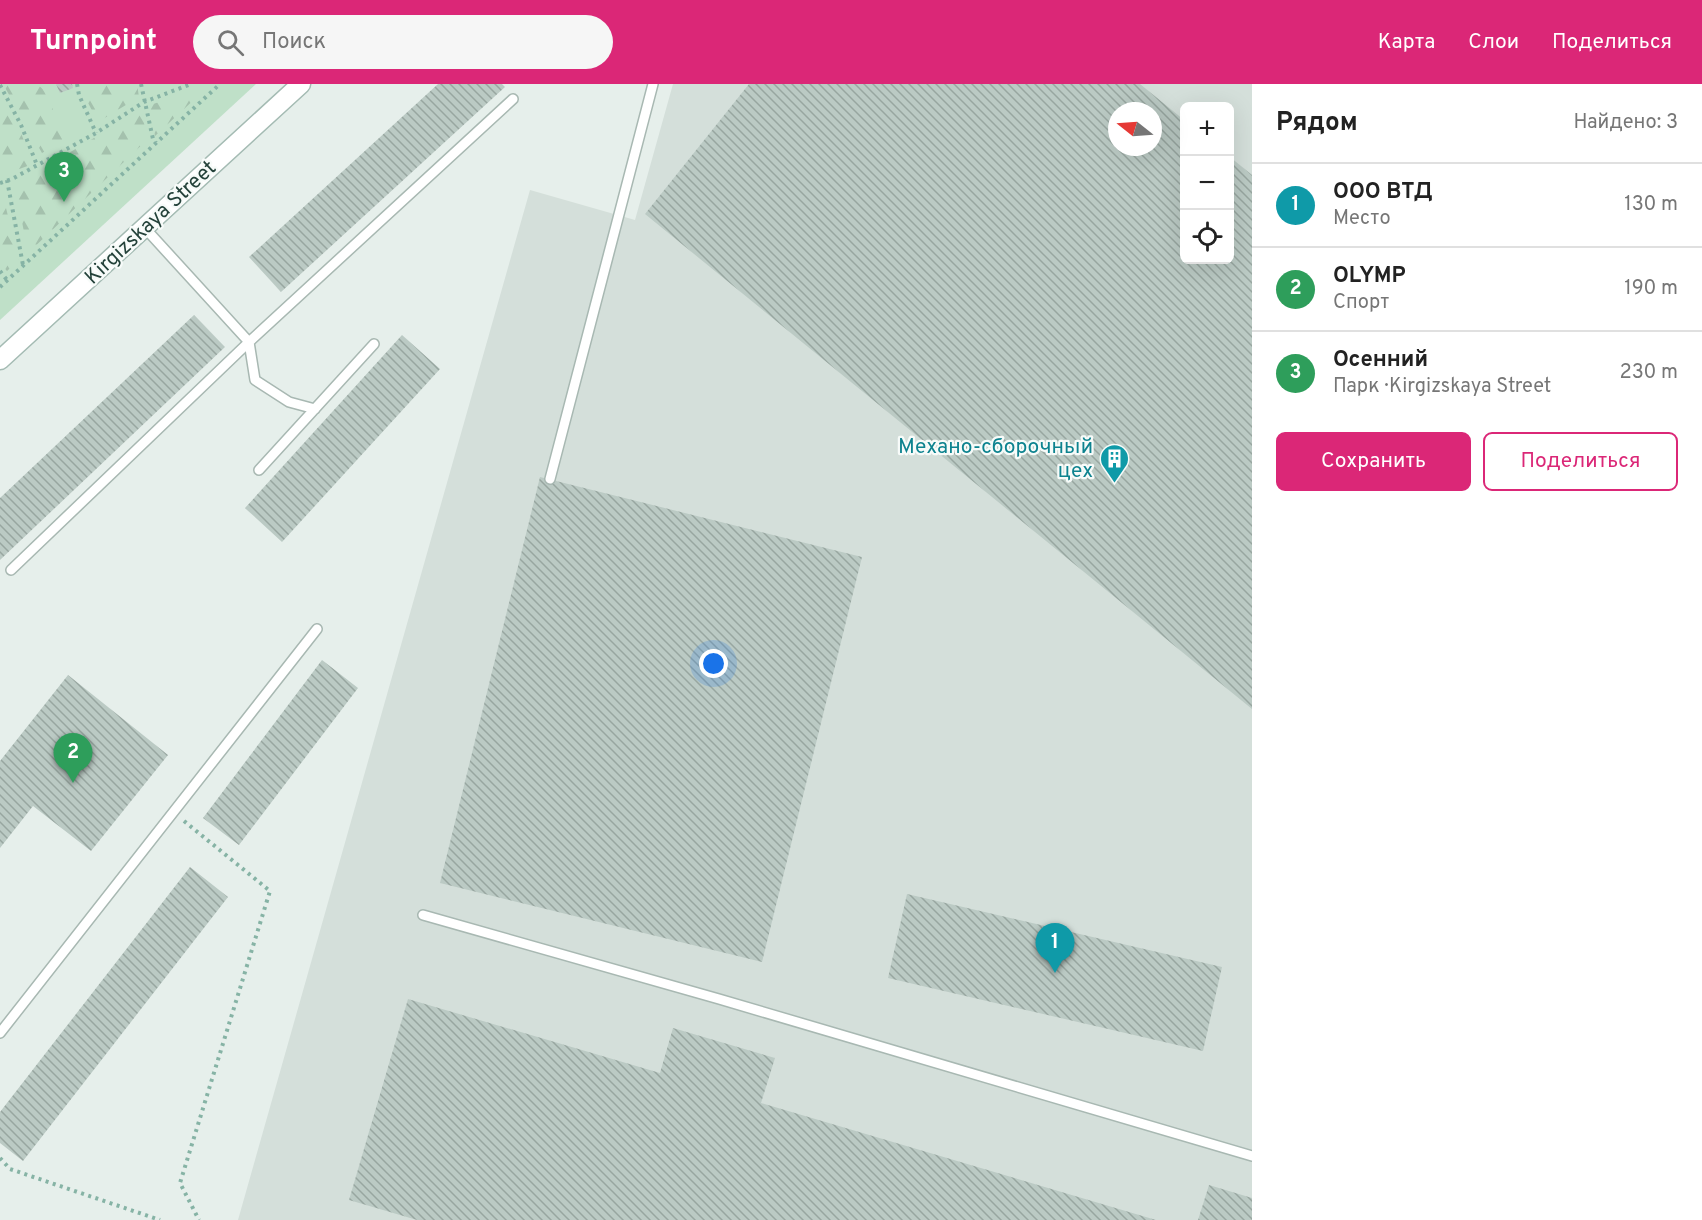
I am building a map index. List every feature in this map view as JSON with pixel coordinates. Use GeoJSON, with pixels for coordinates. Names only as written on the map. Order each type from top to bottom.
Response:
{"type":"FeatureCollection","features":[{"type":"Feature","properties":{"kind":"main road","name":"Kirgizskaya Street"},"geometry":{"type":"LineString","coordinates":[[0,360],[301,84]]}},
{"type":"Feature","properties":{"kind":"lane"},"geometry":{"type":"LineString","coordinates":[[550,479],[653,84]]}},
{"type":"Feature","properties":{"kind":"lane"},"geometry":{"type":"LineString","coordinates":[[11,570],[249,342],[513,99]]}},
{"type":"Feature","properties":{"kind":"lane"},"geometry":{"type":"LineString","coordinates":[[144,227],[249,342],[255,380],[289,402],[315,409]]}},
{"type":"Feature","properties":{"kind":"lane"},"geometry":{"type":"LineString","coordinates":[[259,470],[374,344]]}},
{"type":"Feature","properties":{"kind":"lane"},"geometry":{"type":"LineString","coordinates":[[0,1033],[317,630]]}},
{"type":"Feature","properties":{"kind":"lane"},"geometry":{"type":"LineString","coordinates":[[423,915],[730,1002],[1252,1156]]}},
{"type":"Feature","properties":{"kind":"path"},"geometry":{"type":"LineString","coordinates":[[77,84],[79,95],[96,133]]}},
{"type":"Feature","properties":{"kind":"path"},"geometry":{"type":"LineString","coordinates":[[141,84],[156,143]]}},
{"type":"Feature","properties":{"kind":"path"},"geometry":{"type":"LineString","coordinates":[[0,183],[96,133],[144,102],[191,84]]}},
{"type":"Feature","properties":{"kind":"path"},"geometry":{"type":"LineString","coordinates":[[0,287],[220,84]]}},
{"type":"Feature","properties":{"kind":"path"},"geometry":{"type":"LineString","coordinates":[[0,85],[21,125],[38,165]]}},
{"type":"Feature","properties":{"kind":"path"},"geometry":{"type":"LineString","coordinates":[[7,180],[23,266]]}},
{"type":"Feature","properties":{"kind":"path"},"geometry":{"type":"LineString","coordinates":[[0,271],[7,280]]}},
{"type":"Feature","properties":{"kind":"path"},"geometry":{"type":"LineString","coordinates":[[173,812],[270,891],[180,1183],[199,1220]]}},
{"type":"Feature","properties":{"kind":"path"},"geometry":{"type":"LineString","coordinates":[[0,1158],[10,1168],[160,1220]]}},
{"type":"Feature","properties":{"kind":"shaded area"},"geometry":{"type":"Polygon","coordinates":[[[673,84],[1252,84],[1252,1220],[238,1220],[530,190],[635,220],[673,84]]]}},
{"type":"Feature","properties":{"kind":"green space"},"geometry":{"type":"Polygon","coordinates":[[[0,84],[256,84],[0,320],[0,84]]]}},
{"type":"Feature","properties":{"kind":"green space"},"geometry":{"type":"Polygon","coordinates":[[[3,84],[19,84],[20,87],[39,86],[47,95],[63,141],[42,153],[3,84]]]}},
{"type":"Feature","properties":{"kind":"green space"},"geometry":{"type":"Polygon","coordinates":[[[86,84],[137,84],[139,97],[98,122],[86,99],[91,96],[86,84]]]}},
{"type":"Feature","properties":{"kind":"green space"},"geometry":{"type":"Polygon","coordinates":[[[196,90],[199,95],[155,136],[150,105],[196,90]]]}},
{"type":"Feature","properties":{"kind":"green space"},"geometry":{"type":"Polygon","coordinates":[[[0,91],[19,128],[33,164],[0,176],[0,91]]]}},
{"type":"Feature","properties":{"kind":"green space"},"geometry":{"type":"Polygon","coordinates":[[[141,110],[148,139],[28,253],[15,185],[141,110]]]}},
{"type":"Feature","properties":{"kind":"green space"},"geometry":{"type":"Polygon","coordinates":[[[0,192],[2,192],[19,260],[7,271],[0,263],[0,192]]]}},
{"type":"Feature","properties":{"kind":"building"},"geometry":{"type":"Polygon","coordinates":[[[56,84],[72,84],[73,88],[60,93],[56,84]]]}},
{"type":"Feature","properties":{"kind":"building"},"geometry":{"type":"Polygon","coordinates":[[[438,84],[502,84],[505,87],[281,292],[249,257],[438,84]]]}},
{"type":"Feature","properties":{"kind":"building","name":"Механо-сборочный цех"},"geometry":{"type":"Polygon","coordinates":[[[749,84],[1140,84],[1162,102],[1180,117],[1180,264],[1234,264],[1234,160],[1252,175],[1252,709],[645,214],[749,84]]]}},
{"type":"Feature","properties":{"kind":"building"},"geometry":{"type":"Polygon","coordinates":[[[194,315],[225,347],[0,560],[0,498],[194,315]]]}},
{"type":"Feature","properties":{"kind":"building"},"geometry":{"type":"Polygon","coordinates":[[[402,335],[440,369],[282,542],[245,508],[402,335]]]}},
{"type":"Feature","properties":{"kind":"building"},"geometry":{"type":"Polygon","coordinates":[[[540,477],[862,557],[762,962],[440,883],[540,477]]]}},
{"type":"Feature","properties":{"kind":"building"},"geometry":{"type":"Polygon","coordinates":[[[322,660],[358,688],[239,845],[203,818],[322,660]]]}},
{"type":"Feature","properties":{"kind":"building"},"geometry":{"type":"Polygon","coordinates":[[[68,675],[168,755],[91,851],[33,806],[0,848],[0,761],[68,675]]]}},
{"type":"Feature","properties":{"kind":"building"},"geometry":{"type":"Polygon","coordinates":[[[190,867],[228,897],[23,1161],[0,1143],[0,1112],[190,867]]]}},
{"type":"Feature","properties":{"kind":"building"},"geometry":{"type":"Polygon","coordinates":[[[907,894],[1222,967],[1203,1051],[888,978],[907,894]]]}},
{"type":"Feature","properties":{"kind":"building"},"geometry":{"type":"Polygon","coordinates":[[[408,999],[660,1073],[673,1028],[775,1058],[761,1103],[1156,1220],[417,1220],[349,1200],[408,999]]]}},
{"type":"Feature","properties":{"kind":"building"},"geometry":{"type":"Polygon","coordinates":[[[1209,1185],[1252,1198],[1252,1220],[1198,1220],[1209,1185]]]}},
{"type":"Feature","properties":{"kind":"place","name":"Осенний"},"geometry":{"type":"Point","coordinates":[64,202]}},
{"type":"Feature","properties":{"kind":"place","name":"Механо-сборочный цех"},"geometry":{"type":"Point","coordinates":[1114,484]}},
{"type":"Feature","properties":{"kind":"place","name":"OLYMP"},"geometry":{"type":"Point","coordinates":[73,783]}},
{"type":"Feature","properties":{"kind":"place","name":"ООО ВТД"},"geometry":{"type":"Point","coordinates":[1055,973]}}]}
